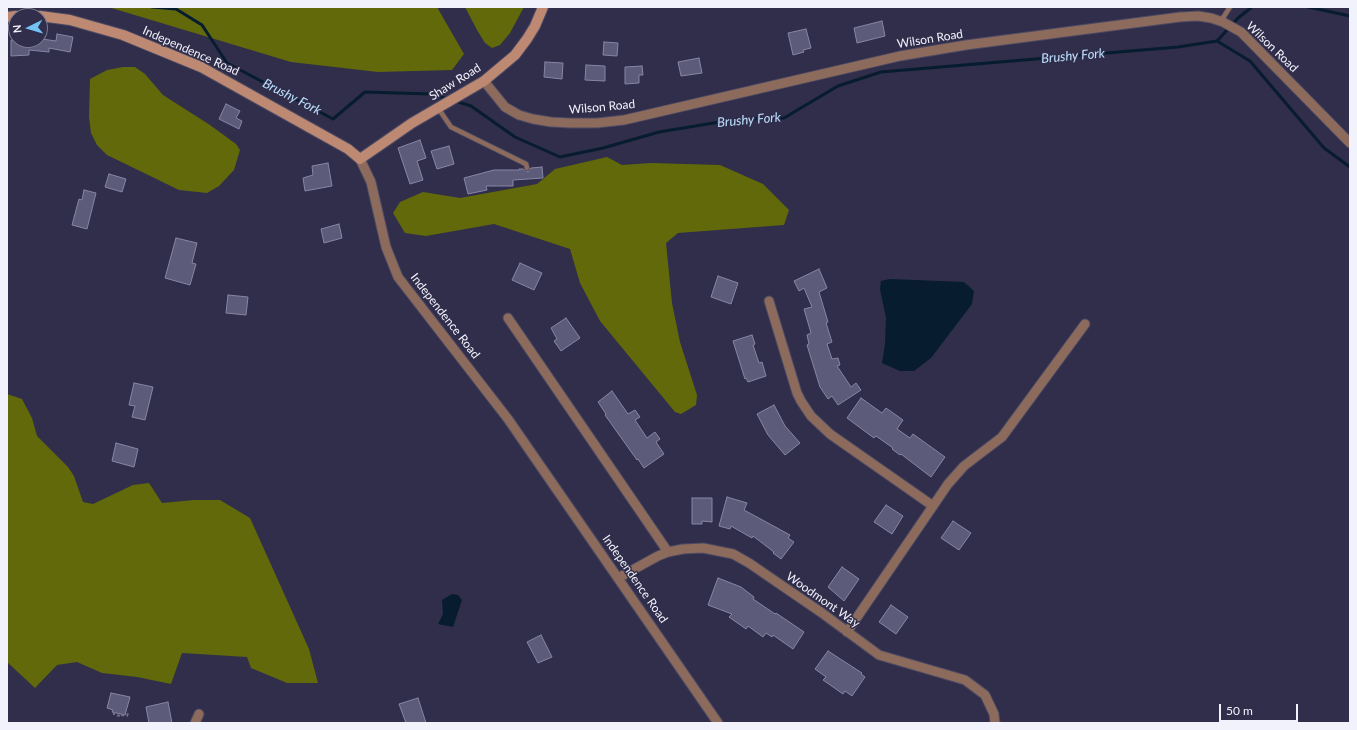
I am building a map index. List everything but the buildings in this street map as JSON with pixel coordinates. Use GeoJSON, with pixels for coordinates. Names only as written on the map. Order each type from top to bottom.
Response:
{"type":"FeatureCollection","features":[{"type":"Feature","properties":{"kind":"main road","name":"Shaw Road"},"geometry":{"type":"LineString","coordinates":[[360,159],[412,123],[484,81],[515,55],[535,26],[543,7]]}},
{"type":"Feature","properties":{"kind":"main road","name":"Independence Road"},"geometry":{"type":"LineString","coordinates":[[48,17],[70,20],[123,35],[201,67],[348,149],[360,159]]}},
{"type":"Feature","properties":{"kind":"street","name":"Wilson Road"},"geometry":{"type":"LineString","coordinates":[[484,81],[505,107],[519,115],[533,119],[570,124],[624,120],[900,56],[974,44],[1180,17],[1198,16],[1221,21],[1246,36],[1350,143]]}},
{"type":"Feature","properties":{"kind":"street","name":"Independence Road"},"geometry":{"type":"LineString","coordinates":[[360,159],[371,182],[386,247],[398,278],[508,419],[718,723]]}},
{"type":"Feature","properties":{"kind":"street"},"geometry":{"type":"LineString","coordinates":[[769,301],[797,393],[811,416],[830,434],[933,506]]}},
{"type":"Feature","properties":{"kind":"street"},"geometry":{"type":"LineString","coordinates":[[508,318],[668,552]]}},
{"type":"Feature","properties":{"kind":"street"},"geometry":{"type":"LineString","coordinates":[[847,632],[955,475],[964,466],[1002,437],[1085,324]]}},
{"type":"Feature","properties":{"kind":"street","name":"Woodmont Way"},"geometry":{"type":"LineString","coordinates":[[618,578],[668,552],[683,549],[703,548],[733,554],[749,563],[822,613],[879,655],[965,680],[985,695],[994,714],[994,723]]}},
{"type":"Feature","properties":{"kind":"street"},"geometry":{"type":"LineString","coordinates":[[195,723],[199,714]]}},
{"type":"Feature","properties":{"kind":"lane"},"geometry":{"type":"LineString","coordinates":[[1221,21],[1230,7]]}},
{"type":"Feature","properties":{"kind":"lane"},"geometry":{"type":"LineString","coordinates":[[438,108],[451,127],[526,164],[526,168]]}},
{"type":"Feature","properties":{"kind":"path"},"geometry":{"type":"LineString","coordinates":[[114,712],[114,715],[127,716],[128,713],[126,712]]}},
{"type":"Feature","properties":{"kind":"green space"},"geometry":{"type":"Polygon","coordinates":[[[108,7],[437,7],[464,54],[452,70],[378,72],[291,62],[108,7]]]}},
{"type":"Feature","properties":{"kind":"green space"},"geometry":{"type":"Polygon","coordinates":[[[465,7],[524,7],[510,33],[500,45],[492,48],[485,43],[465,7]]]}},
{"type":"Feature","properties":{"kind":"green space"},"geometry":{"type":"Polygon","coordinates":[[[123,67],[135,67],[145,74],[163,95],[210,125],[236,144],[240,150],[234,170],[219,186],[207,193],[179,190],[107,155],[97,145],[91,133],[89,117],[90,79],[107,70],[123,67]]]}},
{"type":"Feature","properties":{"kind":"green space"},"geometry":{"type":"Polygon","coordinates":[[[607,157],[622,165],[651,163],[720,165],[763,184],[789,210],[784,225],[678,233],[666,243],[672,303],[680,342],[697,395],[696,405],[681,414],[675,412],[600,321],[580,283],[570,249],[494,224],[426,236],[405,233],[393,213],[400,202],[423,192],[460,198],[537,184],[555,169],[607,157]]]}},
{"type":"Feature","properties":{"kind":"green space"},"geometry":{"type":"Polygon","coordinates":[[[7,394],[22,399],[32,418],[37,436],[68,467],[74,476],[83,502],[93,504],[133,485],[149,483],[162,503],[194,500],[220,500],[250,518],[309,649],[318,683],[287,683],[251,668],[247,657],[182,653],[171,684],[137,677],[102,673],[77,662],[57,665],[35,688],[7,662],[7,394]]]}},
{"type":"Feature","properties":{"kind":"water"},"geometry":{"type":"Polygon","coordinates":[[[890,279],[964,282],[974,291],[972,304],[931,358],[914,371],[900,371],[882,363],[885,344],[886,318],[880,289],[881,281],[890,279]]]}},
{"type":"Feature","properties":{"kind":"water"},"geometry":{"type":"Polygon","coordinates":[[[452,594],[458,595],[462,600],[453,627],[438,624],[443,614],[442,600],[452,594]]]}},
{"type":"Feature","properties":{"kind":"waterway","name":"Brushy Fork"},"geometry":{"type":"LineString","coordinates":[[152,7],[176,9],[202,25],[227,63],[333,119],[365,92],[431,94],[448,99]]}},
{"type":"Feature","properties":{"kind":"waterway"},"geometry":{"type":"LineString","coordinates":[[1217,41],[1238,18],[1252,7]]}},
{"type":"Feature","properties":{"kind":"waterway"},"geometry":{"type":"LineString","coordinates":[[1308,7],[1350,16]]}},
{"type":"Feature","properties":{"kind":"waterway","name":"Brushy Fork"},"geometry":{"type":"LineString","coordinates":[[455,101],[471,106],[515,137],[560,157],[603,148],[659,132],[738,119],[784,118],[838,86],[881,72],[1178,47],[1217,41],[1250,61],[1324,148],[1350,167]]}}]}
